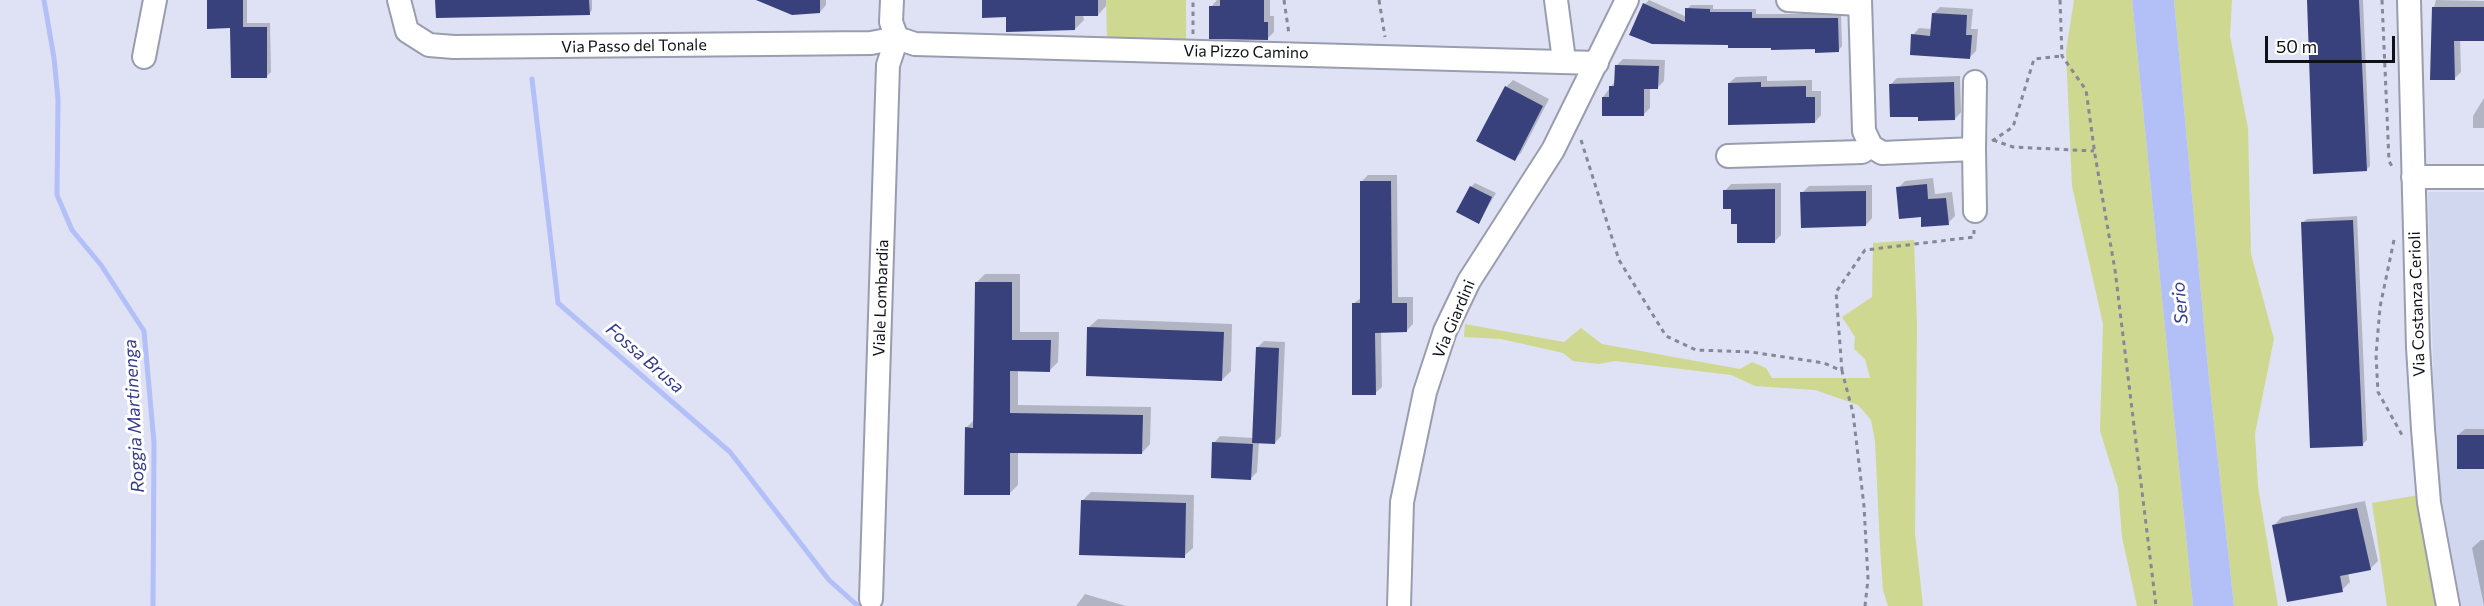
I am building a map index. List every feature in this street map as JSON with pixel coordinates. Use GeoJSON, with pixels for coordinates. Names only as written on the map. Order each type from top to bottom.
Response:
{"type":"FeatureCollection","features":[{"type":"Feature","properties":{"kind":"street"},"geometry":{"type":"LineString","coordinates":[[144,57],[156,0]]}},
{"type":"Feature","properties":{"kind":"street","name":"Via Passo del Tonale"},"geometry":{"type":"LineString","coordinates":[[399,0],[407,31],[429,45],[454,47],[871,43],[897,38]]}},
{"type":"Feature","properties":{"kind":"street","name":"Viale Lombardia"},"geometry":{"type":"LineString","coordinates":[[871,599],[888,65],[897,38],[891,22],[891,0]]}},
{"type":"Feature","properties":{"kind":"street"},"geometry":{"type":"LineString","coordinates":[[1556,0],[1564,60]]}},
{"type":"Feature","properties":{"kind":"street","name":"Via Giardini"},"geometry":{"type":"LineString","coordinates":[[1399,606],[1402,501],[1425,392],[1445,331],[1469,281],[1553,150],[1627,0]]}},
{"type":"Feature","properties":{"kind":"street"},"geometry":{"type":"LineString","coordinates":[[1788,0],[1860,2],[1864,132],[1870,146],[1882,153],[1984,145]]}},
{"type":"Feature","properties":{"kind":"street","name":"Via Costanza Cerioli"},"geometry":{"type":"LineString","coordinates":[[2409,0],[2404,173],[2429,503],[2448,606]]}},
{"type":"Feature","properties":{"kind":"street","name":"Via Pizzo Camino"},"geometry":{"type":"LineString","coordinates":[[897,38],[915,44],[1564,60],[1597,63]]}},
{"type":"Feature","properties":{"kind":"street"},"geometry":{"type":"LineString","coordinates":[[1975,82],[1984,145],[1975,211]]}},
{"type":"Feature","properties":{"kind":"street"},"geometry":{"type":"LineString","coordinates":[[1728,156],[1862,152],[1870,146]]}},
{"type":"Feature","properties":{"kind":"street"},"geometry":{"type":"LineString","coordinates":[[2404,173],[2484,177]]}},
{"type":"Feature","properties":{"kind":"path"},"geometry":{"type":"LineString","coordinates":[[1193,0],[1193,51]]}},
{"type":"Feature","properties":{"kind":"path"},"geometry":{"type":"LineString","coordinates":[[1284,0],[1293,54]]}},
{"type":"Feature","properties":{"kind":"path"},"geometry":{"type":"LineString","coordinates":[[1379,0],[1388,56]]}},
{"type":"Feature","properties":{"kind":"path"},"geometry":{"type":"LineString","coordinates":[[2060,0],[2062,56],[2086,90],[2094,151],[2115,270],[2156,606]]}},
{"type":"Feature","properties":{"kind":"path"},"geometry":{"type":"LineString","coordinates":[[2382,0],[2389,161],[2404,173]]}},
{"type":"Feature","properties":{"kind":"path"},"geometry":{"type":"LineString","coordinates":[[1984,145],[2013,127],[2034,59],[2062,56]]}},
{"type":"Feature","properties":{"kind":"path"},"geometry":{"type":"LineString","coordinates":[[1572,112],[1619,261],[1666,336],[1696,350],[1761,354],[1824,363],[1842,371]]}},
{"type":"Feature","properties":{"kind":"path"},"geometry":{"type":"LineString","coordinates":[[1984,145],[2094,151]]}},
{"type":"Feature","properties":{"kind":"path"},"geometry":{"type":"LineString","coordinates":[[1865,606],[1868,579],[1864,507],[1853,413],[1842,371],[1836,292],[1865,249],[1974,237],[1975,211]]}},
{"type":"Feature","properties":{"kind":"path"},"geometry":{"type":"LineString","coordinates":[[2395,237],[2380,307],[2376,355],[2378,392],[2403,435]]}},
{"type":"Feature","properties":{"kind":"shaded area"},"geometry":{"type":"Polygon","coordinates":[[[2428,192],[2484,192],[2484,606],[2461,606],[2436,467],[2428,192]]]}},
{"type":"Feature","properties":{"kind":"green space"},"geometry":{"type":"Polygon","coordinates":[[[1106,0],[1186,0],[1186,41],[1107,39],[1106,0]]]}},
{"type":"Feature","properties":{"kind":"green space"},"geometry":{"type":"Polygon","coordinates":[[[2074,0],[2132,0],[2193,606],[2137,606],[2122,537],[2118,488],[2100,431],[2103,324],[2072,186],[2066,51],[2074,0]]]}},
{"type":"Feature","properties":{"kind":"green space"},"geometry":{"type":"Polygon","coordinates":[[[2174,0],[2232,0],[2230,36],[2248,128],[2251,254],[2274,339],[2255,434],[2258,487],[2278,606],[2234,606],[2208,369],[2174,0]]]}},
{"type":"Feature","properties":{"kind":"green space"},"geometry":{"type":"Polygon","coordinates":[[[1914,240],[1917,325],[1915,533],[1923,606],[1888,606],[1883,590],[1875,441],[1871,420],[1858,405],[1815,390],[1755,386],[1731,375],[1615,361],[1599,364],[1573,361],[1563,353],[1501,339],[1464,337],[1465,324],[1564,342],[1581,328],[1602,344],[1740,369],[1752,362],[1766,368],[1772,378],[1870,378],[1865,359],[1854,349],[1855,337],[1842,317],[1872,297],[1873,243],[1914,240]]]}},
{"type":"Feature","properties":{"kind":"green space"},"geometry":{"type":"Polygon","coordinates":[[[2419,495],[2437,606],[2387,606],[2372,503],[2419,495]]]}},
{"type":"Feature","properties":{"kind":"water","name":"Serio"},"geometry":{"type":"Polygon","coordinates":[[[2132,0],[2174,0],[2208,369],[2234,606],[2193,606],[2132,0]]]}},
{"type":"Feature","properties":{"kind":"building"},"geometry":{"type":"Polygon","coordinates":[[[207,0],[243,0],[243,27],[267,27],[267,78],[231,78],[230,28],[207,29],[207,0]]]}},
{"type":"Feature","properties":{"kind":"building"},"geometry":{"type":"Polygon","coordinates":[[[435,0],[589,0],[590,15],[436,18],[435,0]]]}},
{"type":"Feature","properties":{"kind":"building"},"geometry":{"type":"Polygon","coordinates":[[[756,0],[820,0],[820,13],[792,15],[756,0]]]}},
{"type":"Feature","properties":{"kind":"building"},"geometry":{"type":"Polygon","coordinates":[[[982,0],[1098,0],[1098,16],[1075,16],[1075,30],[1006,32],[1006,17],[982,18],[982,0]]]}},
{"type":"Feature","properties":{"kind":"building"},"geometry":{"type":"Polygon","coordinates":[[[1220,0],[1264,0],[1264,22],[1268,22],[1268,40],[1209,39],[1209,6],[1220,6],[1220,0]]]}},
{"type":"Feature","properties":{"kind":"building"},"geometry":{"type":"Polygon","coordinates":[[[2307,0],[2359,0],[2367,171],[2313,174],[2307,0]]]}},
{"type":"Feature","properties":{"kind":"building"},"geometry":{"type":"Polygon","coordinates":[[[1643,3],[1685,22],[1685,8],[1710,9],[1710,12],[1752,12],[1752,18],[1838,18],[1839,52],[1815,53],[1815,49],[1728,48],[1728,45],[1652,44],[1629,35],[1643,3]]]}},
{"type":"Feature","properties":{"kind":"building"},"geometry":{"type":"Polygon","coordinates":[[[2432,7],[2484,7],[2484,41],[2454,41],[2455,80],[2430,80],[2432,7]]]}},
{"type":"Feature","properties":{"kind":"building"},"geometry":{"type":"Polygon","coordinates":[[[1932,13],[1967,15],[1966,35],[1972,35],[1970,59],[1910,55],[1911,34],[1930,36],[1932,13]]]}},
{"type":"Feature","properties":{"kind":"building"},"geometry":{"type":"Polygon","coordinates":[[[1615,65],[1659,66],[1658,89],[1644,89],[1644,116],[1602,116],[1602,97],[1609,97],[1609,86],[1614,86],[1615,65]]]}},
{"type":"Feature","properties":{"kind":"building"},"geometry":{"type":"Polygon","coordinates":[[[1761,82],[1761,87],[1806,86],[1806,97],[1815,97],[1815,123],[1728,125],[1728,83],[1761,82]]]}},
{"type":"Feature","properties":{"kind":"building"},"geometry":{"type":"Polygon","coordinates":[[[1954,82],[1955,120],[1918,121],[1918,117],[1890,117],[1889,84],[1954,82]]]}},
{"type":"Feature","properties":{"kind":"building"},"geometry":{"type":"Polygon","coordinates":[[[1505,86],[1543,106],[1515,161],[1476,141],[1505,86]]]}},
{"type":"Feature","properties":{"kind":"building"},"geometry":{"type":"Polygon","coordinates":[[[1360,181],[1391,181],[1392,303],[1407,303],[1407,332],[1375,333],[1376,395],[1352,395],[1352,303],[1360,303],[1360,181]]]}},
{"type":"Feature","properties":{"kind":"building"},"geometry":{"type":"Polygon","coordinates":[[[1927,184],[1928,199],[1946,198],[1949,225],[1921,227],[1921,217],[1899,219],[1896,187],[1927,184]]]}},
{"type":"Feature","properties":{"kind":"building"},"geometry":{"type":"Polygon","coordinates":[[[1470,186],[1492,197],[1479,224],[1456,212],[1470,186]]]}},
{"type":"Feature","properties":{"kind":"building"},"geometry":{"type":"Polygon","coordinates":[[[1775,189],[1775,243],[1737,243],[1737,224],[1731,224],[1731,209],[1723,209],[1723,190],[1775,189]]]}},
{"type":"Feature","properties":{"kind":"building"},"geometry":{"type":"Polygon","coordinates":[[[1866,191],[1866,226],[1801,228],[1800,192],[1866,191]]]}},
{"type":"Feature","properties":{"kind":"building"},"geometry":{"type":"Polygon","coordinates":[[[2353,220],[2363,446],[2310,448],[2301,222],[2353,220]]]}},
{"type":"Feature","properties":{"kind":"building"},"geometry":{"type":"Polygon","coordinates":[[[975,282],[1012,282],[1012,340],[1051,340],[1050,372],[1010,371],[1010,413],[1143,415],[1142,454],[1010,453],[1010,495],[964,495],[965,427],[973,428],[975,282]]]}},
{"type":"Feature","properties":{"kind":"building"},"geometry":{"type":"Polygon","coordinates":[[[1087,327],[1224,332],[1222,381],[1086,376],[1087,327]]]}},
{"type":"Feature","properties":{"kind":"building"},"geometry":{"type":"Polygon","coordinates":[[[1256,347],[1279,348],[1275,444],[1252,443],[1256,347]]]}},
{"type":"Feature","properties":{"kind":"building"},"geometry":{"type":"Polygon","coordinates":[[[2457,435],[2484,435],[2484,469],[2457,469],[2457,435]]]}},
{"type":"Feature","properties":{"kind":"building"},"geometry":{"type":"Polygon","coordinates":[[[1212,442],[1253,444],[1251,480],[1211,478],[1212,442]]]}},
{"type":"Feature","properties":{"kind":"building"},"geometry":{"type":"Polygon","coordinates":[[[1081,500],[1186,503],[1185,558],[1079,555],[1081,500]]]}},
{"type":"Feature","properties":{"kind":"building"},"geometry":{"type":"Polygon","coordinates":[[[2357,508],[2371,570],[2340,576],[2343,592],[2287,602],[2272,525],[2357,508]]]}},
{"type":"Feature","properties":{"kind":"waterway","name":"Roggia Martinenga"},"geometry":{"type":"LineString","coordinates":[[44,0],[58,99],[57,195],[72,230],[101,265],[144,331],[154,443],[153,606]]}},
{"type":"Feature","properties":{"kind":"waterway","name":"Fossa Brusa"},"geometry":{"type":"LineString","coordinates":[[532,79],[558,303],[730,452],[829,580],[858,606]]}}]}
